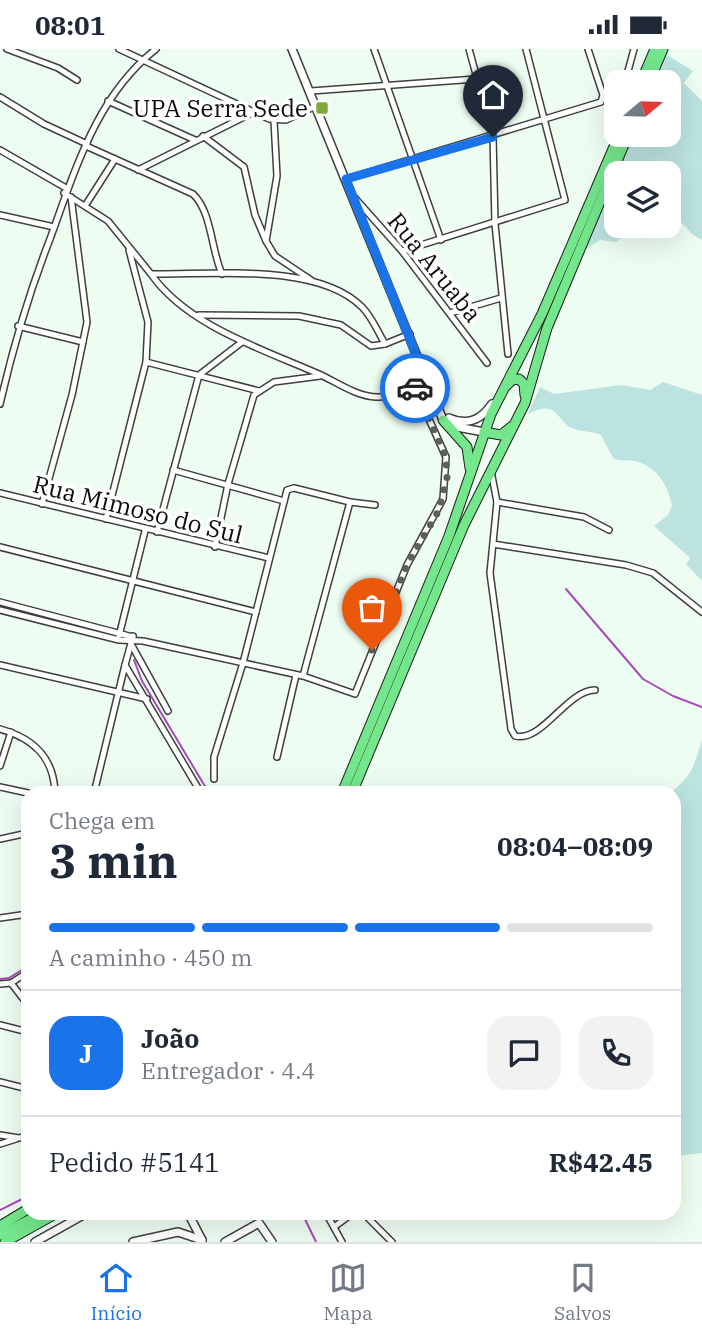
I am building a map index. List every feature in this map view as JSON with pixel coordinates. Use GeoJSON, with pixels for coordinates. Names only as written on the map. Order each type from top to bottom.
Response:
{"type":"FeatureCollection","features":[{"type":"Feature","properties":{"kind":"main road"},"geometry":{"type":"LineString","coordinates":[[646,70],[655,49]]}},
{"type":"Feature","properties":{"kind":"main road"},"geometry":{"type":"LineString","coordinates":[[654,70],[663,49]]}},
{"type":"Feature","properties":{"kind":"main road"},"geometry":{"type":"LineString","coordinates":[[345,786],[471,477],[484,432],[501,391],[542,314],[614,147]]}},
{"type":"Feature","properties":{"kind":"main road"},"geometry":{"type":"LineString","coordinates":[[355,786],[427,610],[491,471],[519,418],[547,328],[623,147]]}},
{"type":"Feature","properties":{"kind":"main road"},"geometry":{"type":"LineString","coordinates":[[501,391],[512,380],[519,379],[524,384],[525,403]]}},
{"type":"Feature","properties":{"kind":"main road"},"geometry":{"type":"LineString","coordinates":[[484,432],[502,434],[519,418]]}},
{"type":"Feature","properties":{"kind":"main road"},"geometry":{"type":"LineString","coordinates":[[443,420],[467,447],[471,477]]}},
{"type":"Feature","properties":{"kind":"main road"},"geometry":{"type":"LineString","coordinates":[[0,1226],[21,1213]]}},
{"type":"Feature","properties":{"kind":"main road"},"geometry":{"type":"LineString","coordinates":[[0,1235],[29,1220]]}},
{"type":"Feature","properties":{"kind":"main road"},"geometry":{"type":"LineString","coordinates":[[5,1242],[44,1220]]}},
{"type":"Feature","properties":{"kind":"street"},"geometry":{"type":"LineString","coordinates":[[6,49],[50,64],[76,81]]}},
{"type":"Feature","properties":{"kind":"street"},"geometry":{"type":"LineString","coordinates":[[119,49],[274,121],[293,117],[316,106]]}},
{"type":"Feature","properties":{"kind":"street"},"geometry":{"type":"LineString","coordinates":[[0,404],[19,325],[65,190],[108,101],[140,61],[156,49]]}},
{"type":"Feature","properties":{"kind":"street"},"geometry":{"type":"LineString","coordinates":[[292,49],[443,420],[457,427],[484,432]]}},
{"type":"Feature","properties":{"kind":"street"},"geometry":{"type":"LineString","coordinates":[[374,49],[441,240]]}},
{"type":"Feature","properties":{"kind":"street"},"geometry":{"type":"LineString","coordinates":[[468,49],[493,137],[500,298],[508,354]]}},
{"type":"Feature","properties":{"kind":"street"},"geometry":{"type":"LineString","coordinates":[[402,251],[560,203],[565,196],[526,49]]}},
{"type":"Feature","properties":{"kind":"street"},"geometry":{"type":"LineString","coordinates":[[346,179],[596,104],[603,95],[588,49]]}},
{"type":"Feature","properties":{"kind":"street"},"geometry":{"type":"LineString","coordinates":[[628,70],[634,49]]}},
{"type":"Feature","properties":{"kind":"street"},"geometry":{"type":"LineString","coordinates":[[311,91],[476,79]]}},
{"type":"Feature","properties":{"kind":"street"},"geometry":{"type":"LineString","coordinates":[[0,97],[44,124],[198,198],[222,274]]}},
{"type":"Feature","properties":{"kind":"street"},"geometry":{"type":"LineString","coordinates":[[108,101],[195,140]]}},
{"type":"Feature","properties":{"kind":"street"},"geometry":{"type":"LineString","coordinates":[[138,170],[254,112]]}},
{"type":"Feature","properties":{"kind":"street"},"geometry":{"type":"LineString","coordinates":[[266,241],[277,176],[274,121]]}},
{"type":"Feature","properties":{"kind":"street"},"geometry":{"type":"LineString","coordinates":[[203,136],[244,167],[255,215],[275,256],[312,281],[359,304],[385,344]]}},
{"type":"Feature","properties":{"kind":"street"},"geometry":{"type":"LineString","coordinates":[[0,150],[65,190],[71,197],[108,221],[164,291],[242,342],[322,375],[346,388],[376,397],[415,388],[427,382]]}},
{"type":"Feature","properties":{"kind":"street"},"geometry":{"type":"LineString","coordinates":[[85,206],[116,159]]}},
{"type":"Feature","properties":{"kind":"street","name":"Rua Aruaba"},"geometry":{"type":"LineString","coordinates":[[352,195],[402,251],[487,363]]}},
{"type":"Feature","properties":{"kind":"street"},"geometry":{"type":"LineString","coordinates":[[42,505],[83,342],[86,305],[71,197]]}},
{"type":"Feature","properties":{"kind":"street"},"geometry":{"type":"LineString","coordinates":[[0,215],[54,227]]}},
{"type":"Feature","properties":{"kind":"street"},"geometry":{"type":"LineString","coordinates":[[106,519],[146,362],[148,322],[127,246]]}},
{"type":"Feature","properties":{"kind":"street"},"geometry":{"type":"LineString","coordinates":[[151,274],[222,274],[312,281]]}},
{"type":"Feature","properties":{"kind":"street"},"geometry":{"type":"LineString","coordinates":[[450,313],[500,298]]}},
{"type":"Feature","properties":{"kind":"street"},"geometry":{"type":"LineString","coordinates":[[200,315],[299,316],[341,325],[371,346],[385,344],[410,334]]}},
{"type":"Feature","properties":{"kind":"street"},"geometry":{"type":"LineString","coordinates":[[19,325],[83,342]]}},
{"type":"Feature","properties":{"kind":"street"},"geometry":{"type":"LineString","coordinates":[[157,533],[199,375],[242,342]]}},
{"type":"Feature","properties":{"kind":"street"},"geometry":{"type":"LineString","coordinates":[[146,362],[259,391]]}},
{"type":"Feature","properties":{"kind":"street"},"geometry":{"type":"LineString","coordinates":[[215,547],[228,484],[251,403],[259,391],[286,379],[322,375]]}},
{"type":"Feature","properties":{"kind":"street"},"geometry":{"type":"LineString","coordinates":[[0,602],[131,641],[143,641],[299,676],[355,694],[407,565],[443,499],[446,457],[415,388]]}},
{"type":"Feature","properties":{"kind":"street"},"geometry":{"type":"LineString","coordinates":[[438,409],[457,421],[472,421],[484,414],[501,391]]}},
{"type":"Feature","properties":{"kind":"street"},"geometry":{"type":"LineString","coordinates":[[173,470],[284,501]]}},
{"type":"Feature","properties":{"kind":"street"},"geometry":{"type":"LineString","coordinates":[[491,471],[497,502],[490,573],[508,722],[515,736],[529,736],[583,693],[595,690]]}},
{"type":"Feature","properties":{"kind":"street"},"geometry":{"type":"LineString","coordinates":[[214,779],[214,757],[243,663],[287,491],[294,488],[350,502],[375,505]]}},
{"type":"Feature","properties":{"kind":"street","name":"Rua Mimoso do Sul"},"geometry":{"type":"LineString","coordinates":[[0,493],[145,531],[269,558]]}},
{"type":"Feature","properties":{"kind":"street"},"geometry":{"type":"LineString","coordinates":[[277,757],[350,502]]}},
{"type":"Feature","properties":{"kind":"street"},"geometry":{"type":"LineString","coordinates":[[497,502],[584,517],[609,530]]}},
{"type":"Feature","properties":{"kind":"street"},"geometry":{"type":"LineString","coordinates":[[119,636],[145,531]]}},
{"type":"Feature","properties":{"kind":"street"},"geometry":{"type":"LineString","coordinates":[[492,544],[626,565],[653,573],[702,612]]}},
{"type":"Feature","properties":{"kind":"street"},"geometry":{"type":"LineString","coordinates":[[0,547],[256,612]]}},
{"type":"Feature","properties":{"kind":"street"},"geometry":{"type":"LineString","coordinates":[[0,610],[119,636]]}},
{"type":"Feature","properties":{"kind":"street"},"geometry":{"type":"LineString","coordinates":[[95,786],[131,641]]}},
{"type":"Feature","properties":{"kind":"street"},"geometry":{"type":"LineString","coordinates":[[131,641],[168,711]]}},
{"type":"Feature","properties":{"kind":"street"},"geometry":{"type":"LineString","coordinates":[[0,665],[147,699]]}},
{"type":"Feature","properties":{"kind":"street"},"geometry":{"type":"LineString","coordinates":[[125,665],[197,786]]}},
{"type":"Feature","properties":{"kind":"street"},"geometry":{"type":"LineString","coordinates":[[0,729],[24,736],[47,757],[53,786]]}},
{"type":"Feature","properties":{"kind":"street"},"geometry":{"type":"LineString","coordinates":[[0,766],[11,732]]}},
{"type":"Feature","properties":{"kind":"street"},"geometry":{"type":"LineString","coordinates":[[0,787],[21,792]]}},
{"type":"Feature","properties":{"kind":"street"},"geometry":{"type":"LineString","coordinates":[[0,839],[21,834]]}},
{"type":"Feature","properties":{"kind":"street"},"geometry":{"type":"LineString","coordinates":[[0,918],[21,915]]}},
{"type":"Feature","properties":{"kind":"street"},"geometry":{"type":"LineString","coordinates":[[0,984],[11,983],[21,977]]}},
{"type":"Feature","properties":{"kind":"street"},"geometry":{"type":"LineString","coordinates":[[11,983],[21,996]]}},
{"type":"Feature","properties":{"kind":"street"},"geometry":{"type":"LineString","coordinates":[[0,1025],[21,1030]]}},
{"type":"Feature","properties":{"kind":"street"},"geometry":{"type":"LineString","coordinates":[[0,1082],[21,1087]]}},
{"type":"Feature","properties":{"kind":"street"},"geometry":{"type":"LineString","coordinates":[[0,1135],[19,1138]]}},
{"type":"Feature","properties":{"kind":"street"},"geometry":{"type":"LineString","coordinates":[[0,1144],[19,1138]]}},
{"type":"Feature","properties":{"kind":"street"},"geometry":{"type":"LineString","coordinates":[[35,1242],[74,1220]]}},
{"type":"Feature","properties":{"kind":"street"},"geometry":{"type":"LineString","coordinates":[[192,1220],[204,1241]]}},
{"type":"Feature","properties":{"kind":"street"},"geometry":{"type":"LineString","coordinates":[[330,1220],[342,1242]]}},
{"type":"Feature","properties":{"kind":"street"},"geometry":{"type":"LineString","coordinates":[[334,1227],[344,1220]]}},
{"type":"Feature","properties":{"kind":"street"},"geometry":{"type":"LineString","coordinates":[[370,1220],[392,1242]]}},
{"type":"Feature","properties":{"kind":"street"},"geometry":{"type":"LineString","coordinates":[[225,1242],[259,1223],[272,1242]]}},
{"type":"Feature","properties":{"kind":"street"},"geometry":{"type":"LineString","coordinates":[[134,1242],[178,1232],[194,1225]]}},
{"type":"Feature","properties":{"kind":"street"},"geometry":{"type":"LineString","coordinates":[[178,1232],[204,1241]]}},
{"type":"Feature","properties":{"kind":"shaded area"},"geometry":{"type":"Polygon","coordinates":[[[667,55],[693,71],[684,83],[702,101],[702,240],[681,222],[681,161],[623,161],[629,147],[681,147],[681,70],[661,70],[667,55]]]}},
{"type":"Feature","properties":{"kind":"shaded area"},"geometry":{"type":"Polygon","coordinates":[[[604,206],[604,238],[621,238],[616,242],[600,240],[586,249],[604,206]]]}},
{"type":"Feature","properties":{"kind":"shaded area"},"geometry":{"type":"Polygon","coordinates":[[[663,382],[702,395],[702,581],[686,564],[690,558],[654,526],[668,515],[672,506],[668,491],[650,467],[635,461],[613,458],[601,435],[572,428],[551,410],[545,408],[528,414],[540,387],[554,394],[621,385],[650,390],[663,382]]]}},
{"type":"Feature","properties":{"kind":"shaded area"},"geometry":{"type":"Polygon","coordinates":[[[702,739],[702,1153],[681,1155],[681,786],[678,786],[692,770],[702,739]]]}},
{"type":"Feature","properties":{"kind":"waterway"},"geometry":{"type":"LineString","coordinates":[[566,589],[643,679],[673,696],[702,707]]}},
{"type":"Feature","properties":{"kind":"waterway"},"geometry":{"type":"LineString","coordinates":[[134,660],[142,681],[205,786]]}},
{"type":"Feature","properties":{"kind":"waterway"},"geometry":{"type":"LineString","coordinates":[[0,979],[9,978],[21,970]]}},
{"type":"Feature","properties":{"kind":"waterway"},"geometry":{"type":"LineString","coordinates":[[0,1210],[21,1200]]}},
{"type":"Feature","properties":{"kind":"waterway"},"geometry":{"type":"LineString","coordinates":[[305,1220],[316,1242]]}},
{"type":"Feature","properties":{"kind":"way so far"},"geometry":{"type":"LineString","coordinates":[[372,650],[407,565],[439,510],[447,478],[446,457],[415,388]]}},
{"type":"Feature","properties":{"kind":"place","name":"UPA Serra Sede"},"geometry":{"type":"Point","coordinates":[322,108]}},
{"type":"Feature","properties":{"kind":"route"},"geometry":{"type":"LineString","coordinates":[[415,388],[427,382],[346,179],[493,137]]}}]}
